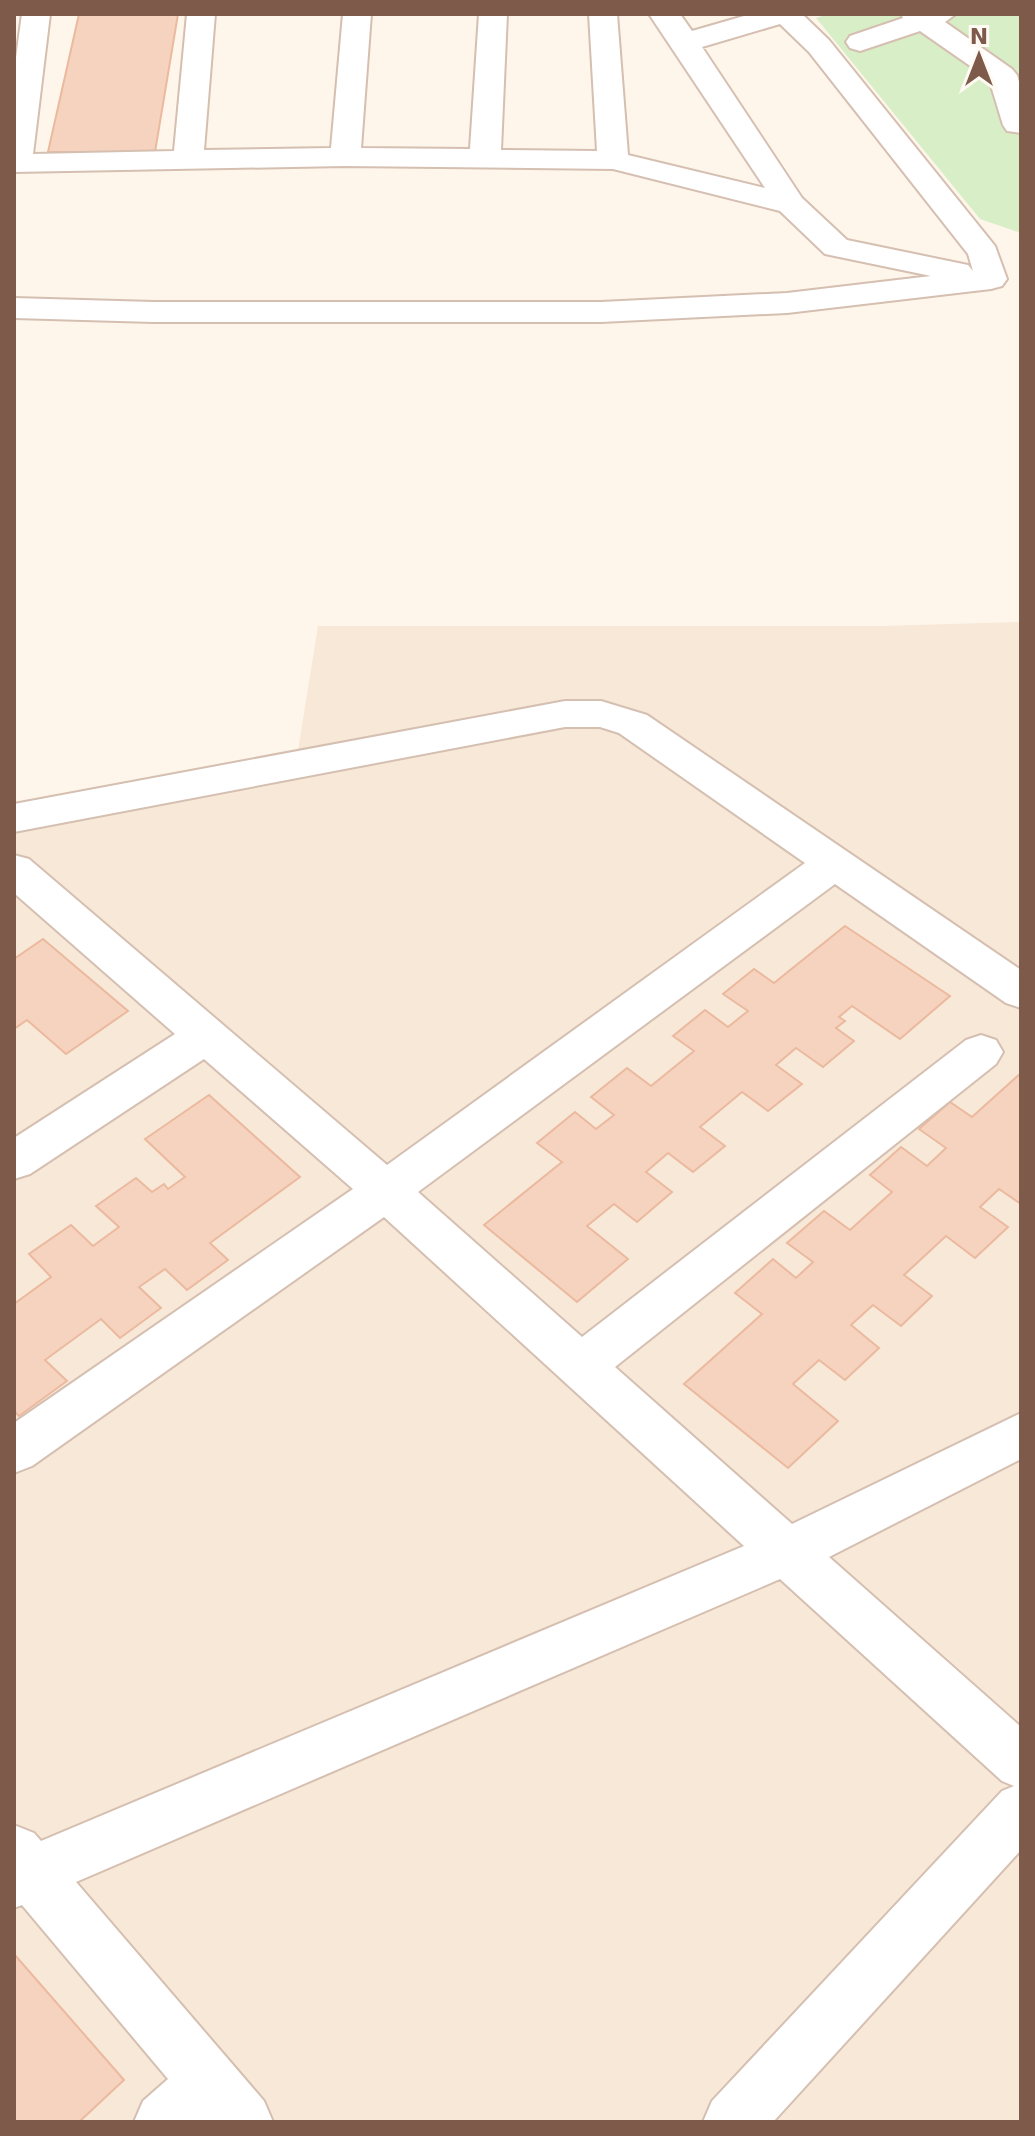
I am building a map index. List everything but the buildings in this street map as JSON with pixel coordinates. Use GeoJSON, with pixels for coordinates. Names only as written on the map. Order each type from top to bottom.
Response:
{"type":"FeatureCollection","features":[{"type":"Feature","properties":{"kind":"street"},"geometry":{"type":"LineString","coordinates":[[188,162],[201,14]]}},
{"type":"Feature","properties":{"kind":"street"},"geometry":{"type":"LineString","coordinates":[[345,157],[357,14]]}},
{"type":"Feature","properties":{"kind":"street"},"geometry":{"type":"LineString","coordinates":[[485,160],[493,14]]}},
{"type":"Feature","properties":{"kind":"street"},"geometry":{"type":"LineString","coordinates":[[603,14],[613,160]]}},
{"type":"Feature","properties":{"kind":"street"},"geometry":{"type":"LineString","coordinates":[[663,14],[791,204],[836,247],[991,279]]}},
{"type":"Feature","properties":{"kind":"street"},"geometry":{"type":"LineString","coordinates":[[683,43],[784,14],[819,46],[984,253],[991,279]]}},
{"type":"Feature","properties":{"kind":"street"},"geometry":{"type":"LineString","coordinates":[[860,42],[927,16],[1012,65],[1018,125]]}},
{"type":"Feature","properties":{"kind":"street"},"geometry":{"type":"LineString","coordinates":[[27,30],[15,163],[345,157],[613,160],[791,204]]}},
{"type":"Feature","properties":{"kind":"street"},"geometry":{"type":"LineString","coordinates":[[14,308],[153,312],[601,312],[787,303],[991,279]]}},
{"type":"Feature","properties":{"kind":"street"},"geometry":{"type":"LineString","coordinates":[[14,818],[565,714],[601,714],[633,724],[1021,992]]}},
{"type":"Feature","properties":{"kind":"street"},"geometry":{"type":"LineString","coordinates":[[14,1451],[386,1191],[834,863]]}},
{"type":"Feature","properties":{"kind":"street"},"geometry":{"type":"LineString","coordinates":[[22,889],[206,1036],[386,1191],[1021,1763]]}},
{"type":"Feature","properties":{"kind":"street"},"geometry":{"type":"LineString","coordinates":[[14,1161],[206,1036]]}},
{"type":"Feature","properties":{"kind":"street"},"geometry":{"type":"LineString","coordinates":[[581,1366],[981,1052]]}},
{"type":"Feature","properties":{"kind":"street"},"geometry":{"type":"LineString","coordinates":[[164,2122],[226,2102],[20,1868],[787,1552],[1021,1435]]}},
{"type":"Feature","properties":{"kind":"street"},"geometry":{"type":"LineString","coordinates":[[733,2122],[1021,1810]]}},
{"type":"Feature","properties":{"kind":"shaded area"},"geometry":{"type":"Polygon","coordinates":[[[1021,622],[1021,2122],[14,2122],[14,805],[297,757],[318,626],[884,626],[1021,622]]]}},
{"type":"Feature","properties":{"kind":"green space"},"geometry":{"type":"Polygon","coordinates":[[[829,14],[1021,14],[1021,233],[980,219],[816,18],[829,14]]]}}]}
